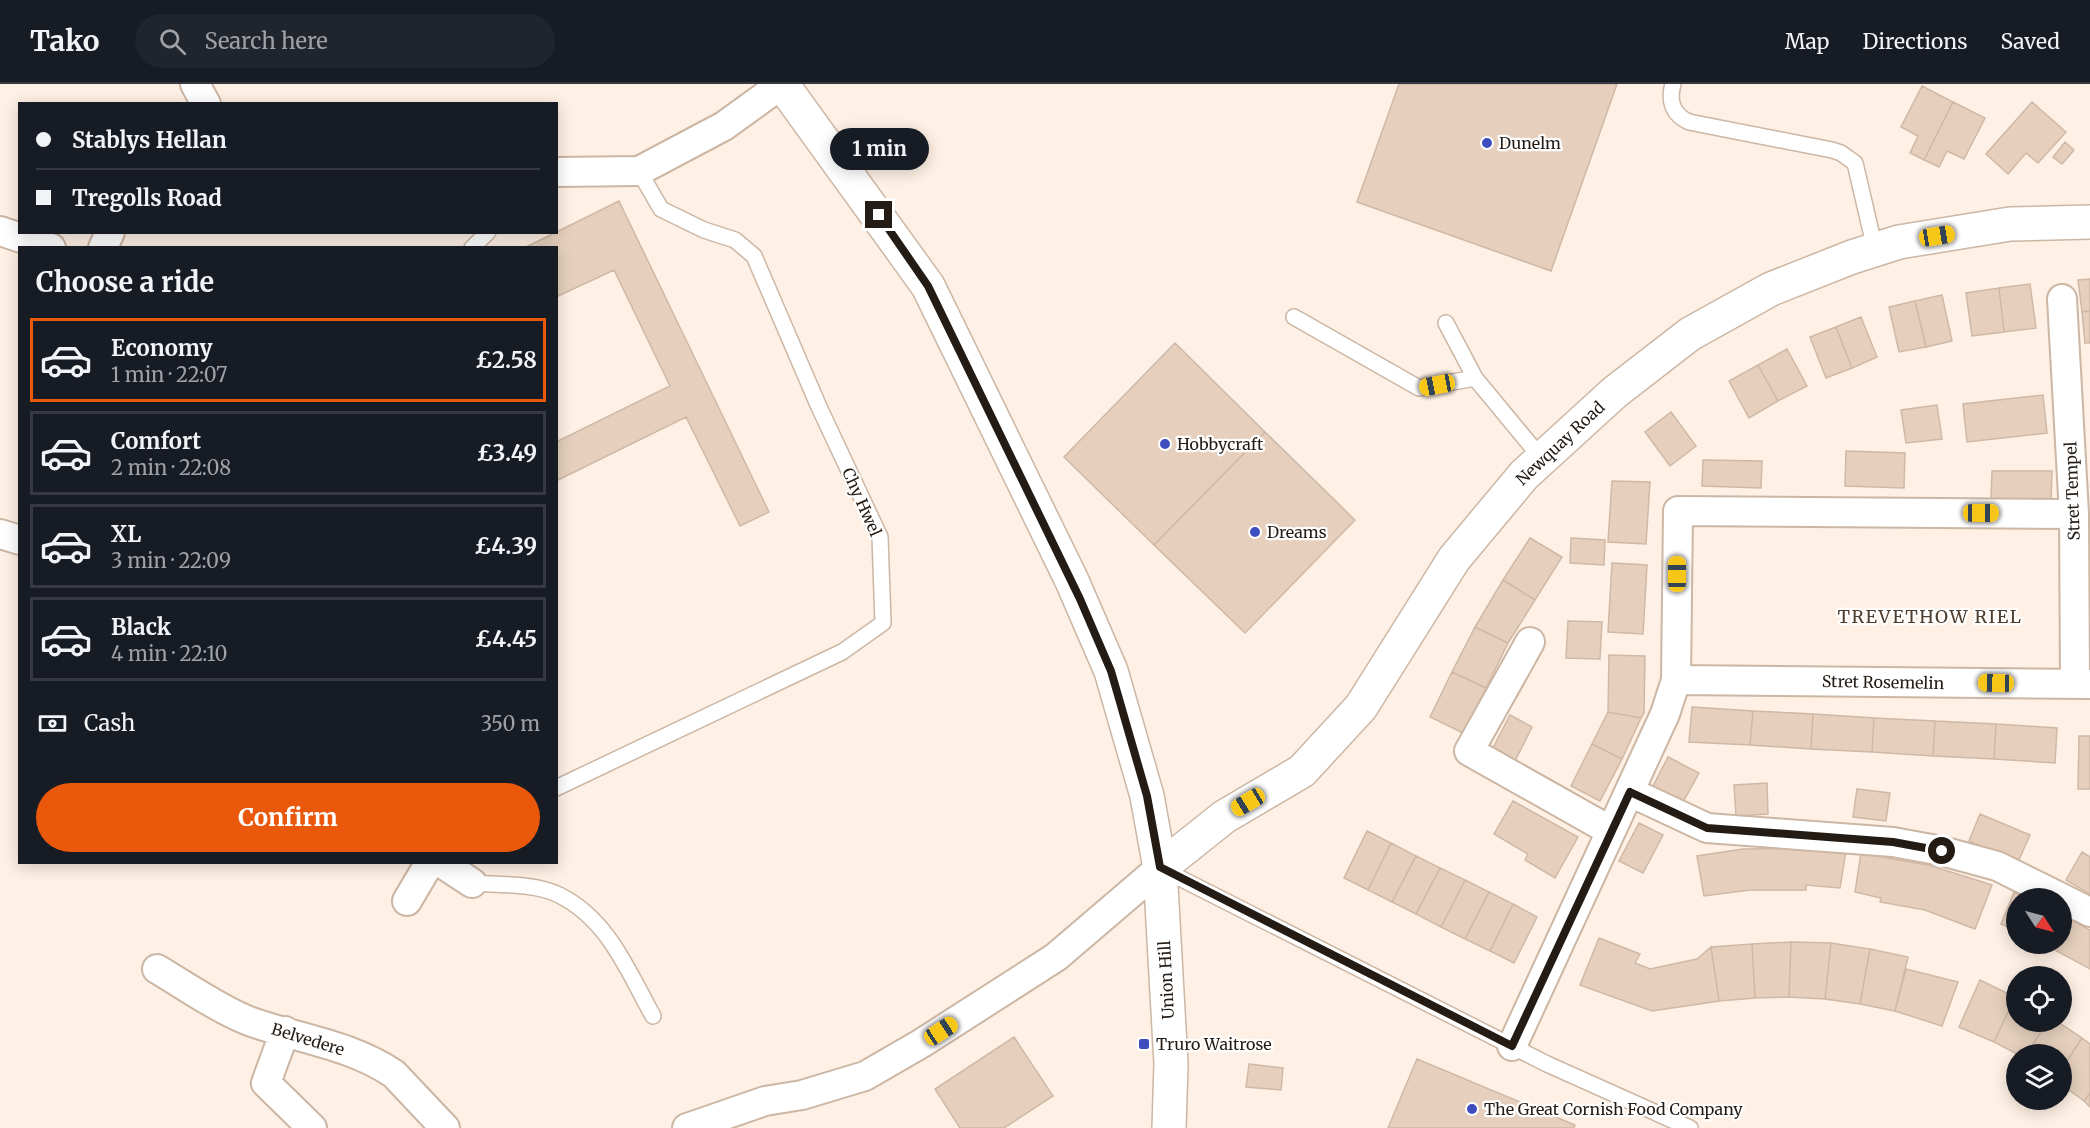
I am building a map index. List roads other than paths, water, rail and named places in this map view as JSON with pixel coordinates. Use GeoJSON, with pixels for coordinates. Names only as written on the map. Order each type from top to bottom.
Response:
{"type":"FeatureCollection","features":[{"type":"Feature","properties":{"kind":"highway","name":"Union Hill"},"geometry":{"type":"LineString","coordinates":[[782,84],[928,286],[1072,581],[1111,671],[1147,796],[1160,867],[1171,1064],[1169,1128]]}},
{"type":"Feature","properties":{"kind":"highway","name":"Newquay Road"},"geometry":{"type":"LineString","coordinates":[[1160,867],[1224,817],[1302,771],[1360,707],[1454,559],[1524,475],[1615,392],[1690,334],[1771,289],[1899,242],[2010,224],[2090,222]]}},
{"type":"Feature","properties":{"kind":"street"},"geometry":{"type":"LineString","coordinates":[[195,84],[205,102]]}},
{"type":"Feature","properties":{"kind":"street"},"geometry":{"type":"LineString","coordinates":[[558,172],[639,171],[724,126],[782,84]]}},
{"type":"Feature","properties":{"kind":"street"},"geometry":{"type":"LineString","coordinates":[[0,231],[45,246]]}},
{"type":"Feature","properties":{"kind":"street","name":"Stret Tempel"},"geometry":{"type":"LineString","coordinates":[[2062,299],[2082,683]]}},
{"type":"Feature","properties":{"kind":"street"},"geometry":{"type":"LineString","coordinates":[[1512,1046],[1665,714],[1676,680],[1678,511],[2074,514]]}},
{"type":"Feature","properties":{"kind":"street"},"geometry":{"type":"LineString","coordinates":[[0,534],[18,539]]}},
{"type":"Feature","properties":{"kind":"street"},"geometry":{"type":"LineString","coordinates":[[1530,642],[1469,751],[1611,831]]}},
{"type":"Feature","properties":{"kind":"street","name":"Stret Rosemelin"},"geometry":{"type":"LineString","coordinates":[[1676,680],[2082,683]]}},
{"type":"Feature","properties":{"kind":"street"},"geometry":{"type":"LineString","coordinates":[[1630,792],[1707,828],[1893,842],[1942,851],[1997,866],[2090,912]]}},
{"type":"Feature","properties":{"kind":"street"},"geometry":{"type":"LineString","coordinates":[[408,900],[429,864]]}},
{"type":"Feature","properties":{"kind":"street"},"geometry":{"type":"LineString","coordinates":[[443,864],[472,883]]}},
{"type":"Feature","properties":{"kind":"street"},"geometry":{"type":"LineString","coordinates":[[687,1128],[765,1101],[802,1095],[865,1076],[922,1043],[1056,957],[1160,867]]}},
{"type":"Feature","properties":{"kind":"street","name":"Belvedere"},"geometry":{"type":"LineString","coordinates":[[157,969],[247,1020],[337,1046],[384,1068],[394,1074],[406,1090],[445,1128]]}},
{"type":"Feature","properties":{"kind":"street"},"geometry":{"type":"LineString","coordinates":[[285,1031],[266,1083],[312,1128]]}},
{"type":"Feature","properties":{"kind":"lane"},"geometry":{"type":"LineString","coordinates":[[1673,84],[1671,103],[1680,118],[1689,122],[1823,148],[1848,157],[1855,163],[1875,249]]}},
{"type":"Feature","properties":{"kind":"lane","name":"Chy Hwel"},"geometry":{"type":"LineString","coordinates":[[558,787],[842,652],[883,623],[880,537],[819,407],[754,256],[735,240],[704,230],[661,209],[639,171]]}},
{"type":"Feature","properties":{"kind":"lane"},"geometry":{"type":"LineString","coordinates":[[474,246],[487,234]]}},
{"type":"Feature","properties":{"kind":"lane"},"geometry":{"type":"LineString","coordinates":[[1294,317],[1419,388],[1475,378]]}},
{"type":"Feature","properties":{"kind":"lane"},"geometry":{"type":"LineString","coordinates":[[1446,323],[1475,378],[1542,459]]}},
{"type":"Feature","properties":{"kind":"lane"},"geometry":{"type":"LineString","coordinates":[[1160,867],[1512,1046],[1690,1128]]}},
{"type":"Feature","properties":{"kind":"lane"},"geometry":{"type":"LineString","coordinates":[[472,883],[543,890],[558,894],[584,912],[609,937],[653,1016]]}},
{"type":"Feature","properties":{"kind":"place","name":"Dunelm"},"geometry":{"type":"Point","coordinates":[1487,143]}},
{"type":"Feature","properties":{"kind":"place","name":"Hobbycraft"},"geometry":{"type":"Point","coordinates":[1165,444]}},
{"type":"Feature","properties":{"kind":"place","name":"Dreams"},"geometry":{"type":"Point","coordinates":[1255,532]}},
{"type":"Feature","properties":{"kind":"place","name":"Truro Waitrose"},"geometry":{"type":"Point","coordinates":[1144,1044]}},
{"type":"Feature","properties":{"kind":"place","name":"The Great Cornish Food Company"},"geometry":{"type":"Point","coordinates":[1472,1109]}},
{"type":"Feature","properties":{"kind":"district","name":"TREVETHOW RIEL"},"geometry":{"type":"Point","coordinates":[1930,617]}}]}
